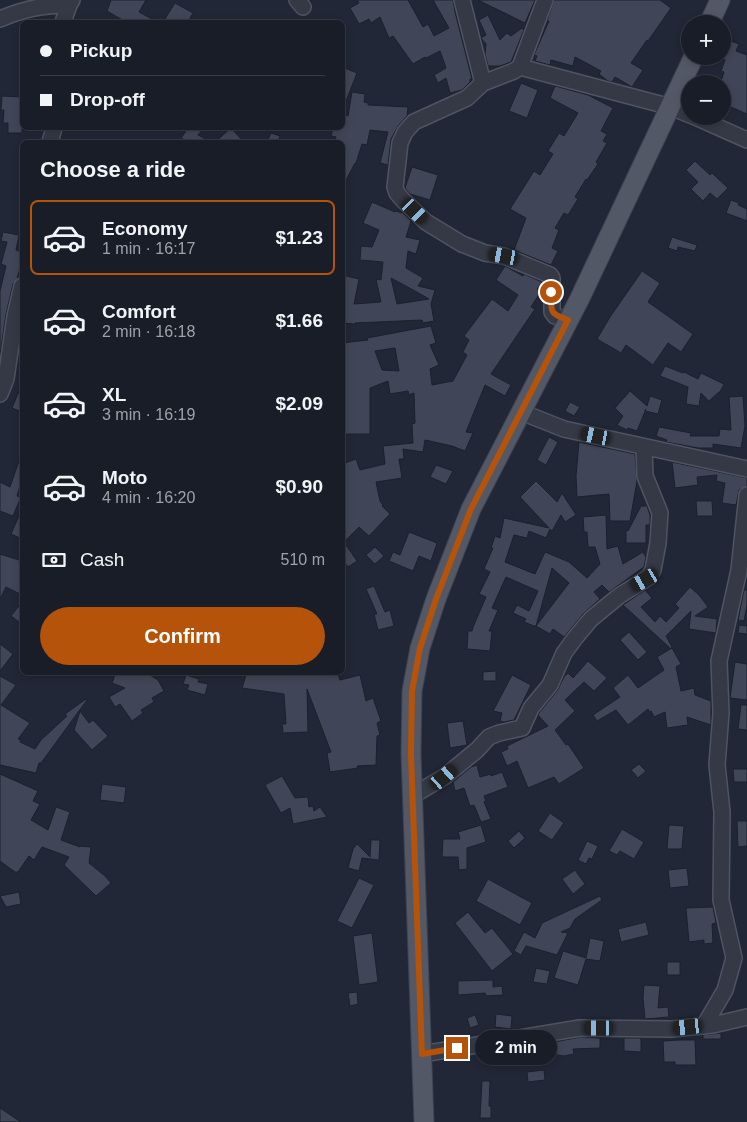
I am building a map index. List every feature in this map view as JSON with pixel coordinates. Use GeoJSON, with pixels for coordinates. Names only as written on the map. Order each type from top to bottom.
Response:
{"type":"FeatureCollection","features":[{"type":"Feature","properties":{"kind":"main road"},"geometry":{"type":"LineString","coordinates":[[713,15],[720,0]]}},
{"type":"Feature","properties":{"kind":"main road"},"geometry":{"type":"LineString","coordinates":[[424,1122],[411,754],[412,691],[420,648],[436,599],[471,509],[568,320],[690,65]]}},
{"type":"Feature","properties":{"kind":"street"},"geometry":{"type":"LineString","coordinates":[[462,0],[484,83]]}},
{"type":"Feature","properties":{"kind":"street"},"geometry":{"type":"LineString","coordinates":[[545,0],[520,67],[484,83],[467,98],[414,122],[405,132],[400,143],[395,187],[397,193],[426,222],[462,244],[486,253],[504,256],[550,275],[552,278],[552,312],[555,316],[568,320]]}},
{"type":"Feature","properties":{"kind":"street"},"geometry":{"type":"LineString","coordinates":[[0,19],[24,10],[70,2],[64,20]]}},
{"type":"Feature","properties":{"kind":"street"},"geometry":{"type":"LineString","coordinates":[[520,67],[670,107],[681,112]]}},
{"type":"Feature","properties":{"kind":"street"},"geometry":{"type":"LineString","coordinates":[[712,125],[747,140]]}},
{"type":"Feature","properties":{"kind":"street"},"geometry":{"type":"LineString","coordinates":[[0,394],[6,379],[14,316],[20,294]]}},
{"type":"Feature","properties":{"kind":"street"},"geometry":{"type":"LineString","coordinates":[[521,412],[564,429],[747,469]]}},
{"type":"Feature","properties":{"kind":"street"},"geometry":{"type":"LineString","coordinates":[[412,796],[444,777],[490,737],[522,728],[531,708],[550,685],[564,653],[575,638],[591,619],[619,596],[649,577],[653,570],[658,542],[660,513],[646,476],[644,447]]}},
{"type":"Feature","properties":{"kind":"street"},"geometry":{"type":"LineString","coordinates":[[704,1026],[725,990],[734,958],[721,900],[722,812],[717,765],[721,713],[720,661],[743,571],[747,495]]}},
{"type":"Feature","properties":{"kind":"street"},"geometry":{"type":"LineString","coordinates":[[422,1054],[580,1028],[672,1029],[704,1026],[747,1017]]}},
{"type":"Feature","properties":{"kind":"building"},"geometry":{"type":"Polygon","coordinates":[[[111,0],[146,0],[139,12],[154,20],[123,20],[107,11],[111,0]]]}},
{"type":"Feature","properties":{"kind":"building"},"geometry":{"type":"Polygon","coordinates":[[[357,0],[408,0],[423,27],[428,24],[434,36],[449,28],[433,0],[453,0],[472,79],[470,79],[470,82],[462,90],[450,93],[446,78],[438,83],[434,75],[446,68],[440,51],[413,64],[393,36],[389,38],[380,17],[371,23],[369,19],[359,24],[350,8],[359,3],[357,0]]]}},
{"type":"Feature","properties":{"kind":"building"},"geometry":{"type":"Polygon","coordinates":[[[478,0],[535,0],[525,23],[478,0]]]}},
{"type":"Feature","properties":{"kind":"building"},"geometry":{"type":"Polygon","coordinates":[[[554,0],[660,0],[671,8],[631,63],[643,70],[632,87],[615,77],[612,82],[608,81],[599,74],[601,71],[575,57],[573,66],[551,60],[550,65],[535,61],[537,56],[534,55],[549,21],[547,21],[554,0]]]}},
{"type":"Feature","properties":{"kind":"building"},"geometry":{"type":"Polygon","coordinates":[[[175,3],[193,13],[189,20],[164,20],[175,3]]]}},
{"type":"Feature","properties":{"kind":"building"},"geometry":{"type":"Polygon","coordinates":[[[488,15],[500,40],[507,33],[511,36],[522,28],[524,30],[511,62],[500,66],[488,66],[485,54],[486,44],[481,38],[486,35],[479,20],[488,15]]]}},
{"type":"Feature","properties":{"kind":"building"},"geometry":{"type":"Polygon","coordinates":[[[731,41],[739,44],[736,51],[747,55],[747,114],[731,107],[731,75],[723,75],[724,72],[721,71],[723,65],[731,65],[731,41]]]}},
{"type":"Feature","properties":{"kind":"building"},"geometry":{"type":"Polygon","coordinates":[[[345,68],[357,73],[345,104],[345,68]]]}},
{"type":"Feature","properties":{"kind":"building"},"geometry":{"type":"Polygon","coordinates":[[[521,83],[538,90],[527,118],[509,111],[521,83]]]}},
{"type":"Feature","properties":{"kind":"building"},"geometry":{"type":"Polygon","coordinates":[[[555,86],[588,95],[613,108],[601,131],[607,134],[603,141],[607,143],[596,162],[598,164],[575,197],[578,199],[568,215],[564,213],[555,228],[559,230],[552,248],[558,251],[551,265],[514,250],[526,218],[510,209],[534,171],[540,175],[553,154],[548,151],[559,133],[564,136],[578,113],[550,98],[555,86]]]}},
{"type":"Feature","properties":{"kind":"building"},"geometry":{"type":"Polygon","coordinates":[[[352,92],[365,94],[364,102],[368,103],[368,105],[408,107],[407,116],[398,126],[391,139],[388,165],[380,163],[388,132],[370,130],[367,145],[362,144],[356,163],[345,182],[345,140],[335,140],[336,137],[331,136],[332,130],[345,130],[345,115],[348,116],[352,92]]]}},
{"type":"Feature","properties":{"kind":"building"},"geometry":{"type":"Polygon","coordinates":[[[2,96],[20,97],[20,130],[22,130],[22,133],[8,133],[8,123],[3,123],[4,110],[1,110],[2,96]]]}},
{"type":"Feature","properties":{"kind":"building"},"geometry":{"type":"Polygon","coordinates":[[[187,130],[202,130],[198,135],[207,140],[185,140],[181,138],[187,130]]]}},
{"type":"Feature","properties":{"kind":"building"},"geometry":{"type":"Polygon","coordinates":[[[229,130],[233,130],[242,140],[217,140],[229,130]]]}},
{"type":"Feature","properties":{"kind":"building"},"geometry":{"type":"Polygon","coordinates":[[[271,133],[280,136],[279,140],[268,140],[271,133]]]}},
{"type":"Feature","properties":{"kind":"building"},"geometry":{"type":"Polygon","coordinates":[[[695,161],[728,188],[717,199],[710,193],[703,201],[691,189],[698,182],[686,170],[695,161]]]}},
{"type":"Feature","properties":{"kind":"building"},"geometry":{"type":"Polygon","coordinates":[[[412,167],[438,175],[430,200],[410,194],[405,188],[412,167]]]}},
{"type":"Feature","properties":{"kind":"building"},"geometry":{"type":"Polygon","coordinates":[[[731,200],[747,209],[747,221],[726,213],[731,200]]]}},
{"type":"Feature","properties":{"kind":"building"},"geometry":{"type":"Polygon","coordinates":[[[372,202],[395,212],[403,213],[411,221],[406,237],[420,240],[416,254],[408,251],[406,268],[423,278],[418,286],[435,290],[431,304],[434,321],[423,323],[422,320],[345,323],[345,276],[359,279],[354,304],[381,302],[376,279],[381,280],[383,262],[360,260],[361,246],[372,247],[379,230],[363,223],[372,202]],[[391,278],[397,304],[429,299],[391,278]]]}},
{"type":"Feature","properties":{"kind":"building"},"geometry":{"type":"Polygon","coordinates":[[[3,232],[19,235],[16,250],[20,251],[20,268],[17,279],[13,284],[6,314],[0,355],[0,291],[6,266],[1,264],[7,242],[1,241],[3,232]]]}},
{"type":"Feature","properties":{"kind":"building"},"geometry":{"type":"Polygon","coordinates":[[[672,237],[697,245],[695,251],[678,247],[677,251],[668,248],[672,237]]]}},
{"type":"Feature","properties":{"kind":"building"},"geometry":{"type":"Polygon","coordinates":[[[505,266],[523,276],[524,274],[542,282],[537,289],[541,291],[531,307],[535,309],[491,374],[511,385],[505,396],[485,385],[466,432],[473,433],[465,451],[425,440],[423,452],[403,449],[404,459],[399,459],[402,478],[376,482],[382,506],[390,514],[369,536],[359,527],[345,541],[345,463],[356,459],[360,470],[385,464],[383,446],[413,443],[412,424],[415,423],[414,393],[409,395],[408,391],[390,394],[388,381],[370,388],[370,434],[345,435],[345,343],[368,340],[367,338],[431,326],[436,343],[430,345],[439,365],[430,369],[432,385],[453,381],[467,355],[463,352],[469,340],[464,336],[467,332],[492,299],[508,311],[518,295],[496,280],[505,266]],[[395,348],[375,351],[382,370],[399,371],[395,348]]]}},
{"type":"Feature","properties":{"kind":"building"},"geometry":{"type":"Polygon","coordinates":[[[642,271],[660,283],[648,302],[693,334],[681,352],[668,343],[653,365],[626,345],[621,353],[597,339],[642,271]]]}},
{"type":"Feature","properties":{"kind":"building"},"geometry":{"type":"Polygon","coordinates":[[[665,366],[698,379],[701,373],[724,384],[720,392],[709,401],[701,393],[699,406],[686,404],[688,387],[660,376],[665,366]]]}},
{"type":"Feature","properties":{"kind":"building"},"geometry":{"type":"Polygon","coordinates":[[[20,389],[20,411],[12,408],[20,389]]]}},
{"type":"Feature","properties":{"kind":"building"},"geometry":{"type":"Polygon","coordinates":[[[630,391],[647,406],[650,396],[662,400],[658,414],[645,411],[637,431],[628,428],[627,430],[617,425],[623,416],[615,408],[630,391]]]}},
{"type":"Feature","properties":{"kind":"building"},"geometry":{"type":"Polygon","coordinates":[[[743,396],[745,426],[741,448],[713,444],[713,448],[698,448],[666,442],[667,440],[656,436],[659,427],[691,433],[690,436],[719,436],[720,429],[731,430],[729,397],[743,396]]]}},
{"type":"Feature","properties":{"kind":"building"},"geometry":{"type":"Polygon","coordinates":[[[570,402],[580,407],[574,416],[565,411],[570,402]]]}},
{"type":"Feature","properties":{"kind":"building"},"geometry":{"type":"Polygon","coordinates":[[[549,437],[558,442],[546,465],[537,460],[549,437]]]}},
{"type":"Feature","properties":{"kind":"building"},"geometry":{"type":"Polygon","coordinates":[[[579,442],[635,454],[637,481],[630,521],[610,521],[609,494],[577,497],[576,476],[579,442]]]}},
{"type":"Feature","properties":{"kind":"building"},"geometry":{"type":"Polygon","coordinates":[[[20,458],[20,486],[17,496],[20,497],[20,499],[13,516],[0,511],[0,482],[10,487],[20,458]]]}},
{"type":"Feature","properties":{"kind":"building"},"geometry":{"type":"Polygon","coordinates":[[[672,462],[747,478],[747,486],[739,490],[736,505],[722,503],[725,483],[716,481],[717,475],[697,477],[698,485],[675,488],[672,462]]]}},
{"type":"Feature","properties":{"kind":"building"},"geometry":{"type":"Polygon","coordinates":[[[436,465],[453,471],[446,484],[430,477],[436,465]]]}},
{"type":"Feature","properties":{"kind":"building"},"geometry":{"type":"Polygon","coordinates":[[[536,481],[557,502],[562,493],[576,515],[565,522],[561,515],[552,531],[550,529],[546,538],[529,531],[527,538],[514,535],[505,562],[535,574],[545,552],[569,562],[587,578],[600,564],[595,547],[588,547],[583,517],[606,515],[607,549],[618,546],[623,564],[643,552],[646,557],[644,567],[609,592],[602,585],[594,592],[600,599],[584,613],[564,637],[553,629],[550,634],[524,622],[526,619],[513,613],[517,605],[529,611],[538,591],[506,577],[492,608],[498,610],[489,631],[492,631],[490,651],[467,649],[468,631],[472,631],[486,597],[479,594],[490,572],[484,569],[493,548],[491,548],[495,536],[500,538],[504,518],[549,528],[520,497],[536,481]],[[552,568],[536,626],[569,583],[552,568]]]}},
{"type":"Feature","properties":{"kind":"building"},"geometry":{"type":"Polygon","coordinates":[[[696,501],[712,501],[713,516],[697,516],[696,501]]]}},
{"type":"Feature","properties":{"kind":"building"},"geometry":{"type":"Polygon","coordinates":[[[641,506],[647,506],[650,515],[650,525],[646,525],[646,543],[626,543],[626,530],[628,531],[641,506]]]}},
{"type":"Feature","properties":{"kind":"building"},"geometry":{"type":"Polygon","coordinates":[[[20,514],[20,538],[11,534],[20,514]]]}},
{"type":"Feature","properties":{"kind":"building"},"geometry":{"type":"Polygon","coordinates":[[[409,532],[437,543],[431,561],[419,556],[413,571],[389,561],[393,552],[400,555],[409,532]]]}},
{"type":"Feature","properties":{"kind":"building"},"geometry":{"type":"Polygon","coordinates":[[[345,543],[357,561],[348,567],[345,563],[345,543]]]}},
{"type":"Feature","properties":{"kind":"building"},"geometry":{"type":"Polygon","coordinates":[[[375,547],[384,556],[375,564],[366,555],[375,547]]]}},
{"type":"Feature","properties":{"kind":"building"},"geometry":{"type":"Polygon","coordinates":[[[0,554],[20,560],[20,594],[6,587],[0,599],[0,554]]]}},
{"type":"Feature","properties":{"kind":"building"},"geometry":{"type":"Polygon","coordinates":[[[374,586],[385,612],[390,610],[394,626],[378,630],[374,614],[377,614],[366,589],[374,586]]]}},
{"type":"Feature","properties":{"kind":"building"},"geometry":{"type":"Polygon","coordinates":[[[690,587],[708,607],[695,616],[717,619],[716,633],[689,629],[691,611],[666,636],[672,647],[671,649],[623,605],[645,590],[652,598],[641,607],[655,622],[660,616],[666,622],[679,608],[675,604],[690,587]]]}},
{"type":"Feature","properties":{"kind":"building"},"geometry":{"type":"Polygon","coordinates":[[[744,590],[747,590],[747,605],[744,621],[738,620],[744,590]]]}},
{"type":"Feature","properties":{"kind":"building"},"geometry":{"type":"Polygon","coordinates":[[[20,605],[20,623],[11,616],[20,605]]]}},
{"type":"Feature","properties":{"kind":"building"},"geometry":{"type":"Polygon","coordinates":[[[739,625],[747,626],[747,634],[738,633],[739,625]]]}},
{"type":"Feature","properties":{"kind":"building"},"geometry":{"type":"Polygon","coordinates":[[[629,632],[647,652],[638,660],[620,640],[629,632]]]}},
{"type":"Feature","properties":{"kind":"building"},"geometry":{"type":"Polygon","coordinates":[[[0,644],[13,654],[0,671],[0,644]]]}},
{"type":"Feature","properties":{"kind":"building"},"geometry":{"type":"Polygon","coordinates":[[[672,648],[681,664],[676,667],[681,691],[694,688],[695,695],[711,701],[711,725],[687,717],[688,725],[667,728],[665,712],[654,717],[648,709],[628,725],[616,710],[597,721],[593,715],[620,697],[613,688],[628,675],[638,688],[664,670],[657,657],[672,648]]]}},
{"type":"Feature","properties":{"kind":"building"},"geometry":{"type":"Polygon","coordinates":[[[588,661],[607,678],[594,691],[584,682],[565,700],[575,711],[555,730],[566,745],[568,744],[584,768],[559,784],[554,777],[528,788],[517,761],[507,766],[501,752],[508,749],[507,746],[548,726],[538,715],[539,713],[557,691],[564,677],[568,673],[573,678],[588,661]]]}},
{"type":"Feature","properties":{"kind":"building"},"geometry":{"type":"Polygon","coordinates":[[[735,662],[747,664],[747,700],[730,698],[735,662]]]}},
{"type":"Feature","properties":{"kind":"building"},"geometry":{"type":"Polygon","coordinates":[[[496,671],[496,681],[483,681],[483,672],[496,671]]]}},
{"type":"Feature","properties":{"kind":"building"},"geometry":{"type":"Polygon","coordinates":[[[115,675],[150,675],[158,680],[164,691],[152,698],[154,702],[141,710],[143,713],[132,721],[120,704],[115,707],[109,697],[125,688],[112,683],[115,675]]]}},
{"type":"Feature","properties":{"kind":"building"},"geometry":{"type":"Polygon","coordinates":[[[186,675],[199,679],[198,682],[208,684],[205,695],[187,690],[189,685],[183,684],[186,675]]]}},
{"type":"Feature","properties":{"kind":"building"},"geometry":{"type":"Polygon","coordinates":[[[246,675],[338,675],[340,680],[360,675],[366,701],[373,698],[381,721],[377,723],[380,735],[377,736],[376,765],[357,766],[358,768],[330,772],[327,753],[331,752],[307,689],[308,732],[283,733],[282,724],[286,724],[284,694],[242,688],[246,675]]]}},
{"type":"Feature","properties":{"kind":"building"},"geometry":{"type":"Polygon","coordinates":[[[512,675],[531,685],[514,720],[504,722],[500,721],[502,713],[493,711],[512,675]]]}},
{"type":"Feature","properties":{"kind":"building"},"geometry":{"type":"Polygon","coordinates":[[[0,676],[16,685],[1,705],[30,723],[18,739],[21,740],[20,742],[35,749],[41,740],[67,716],[65,714],[87,700],[41,763],[39,763],[36,773],[0,765],[0,676]]]}},
{"type":"Feature","properties":{"kind":"building"},"geometry":{"type":"Polygon","coordinates":[[[741,705],[747,705],[747,730],[738,729],[741,705]]]}},
{"type":"Feature","properties":{"kind":"building"},"geometry":{"type":"Polygon","coordinates":[[[80,711],[89,723],[93,720],[108,736],[92,750],[74,730],[80,711]]]}},
{"type":"Feature","properties":{"kind":"building"},"geometry":{"type":"Polygon","coordinates":[[[463,721],[467,745],[450,748],[447,723],[463,721]]]}},
{"type":"Feature","properties":{"kind":"building"},"geometry":{"type":"Polygon","coordinates":[[[639,764],[646,771],[638,778],[631,770],[639,764]]]}},
{"type":"Feature","properties":{"kind":"building"},"geometry":{"type":"Polygon","coordinates":[[[477,765],[480,777],[502,772],[508,787],[484,796],[486,801],[484,802],[491,819],[481,822],[474,805],[470,806],[464,788],[455,791],[453,782],[471,767],[477,765]]]}},
{"type":"Feature","properties":{"kind":"building"},"geometry":{"type":"Polygon","coordinates":[[[733,769],[747,769],[747,782],[734,782],[733,769]]]}},
{"type":"Feature","properties":{"kind":"building"},"geometry":{"type":"Polygon","coordinates":[[[0,774],[38,791],[33,801],[40,804],[31,820],[48,830],[56,807],[70,812],[61,840],[80,847],[91,847],[89,863],[111,883],[96,896],[64,865],[69,857],[42,847],[34,860],[29,856],[18,872],[15,872],[0,861],[0,774]]]}},
{"type":"Feature","properties":{"kind":"building"},"geometry":{"type":"Polygon","coordinates":[[[282,776],[295,798],[308,797],[309,807],[313,806],[314,811],[320,807],[327,817],[293,824],[290,808],[281,813],[265,785],[282,776]]]}},
{"type":"Feature","properties":{"kind":"building"},"geometry":{"type":"Polygon","coordinates":[[[102,784],[126,787],[124,803],[100,800],[102,784]]]}},
{"type":"Feature","properties":{"kind":"building"},"geometry":{"type":"Polygon","coordinates":[[[550,813],[564,823],[552,840],[538,831],[550,813]]]}},
{"type":"Feature","properties":{"kind":"building"},"geometry":{"type":"Polygon","coordinates":[[[737,821],[747,821],[747,846],[738,847],[737,821]]]}},
{"type":"Feature","properties":{"kind":"building"},"geometry":{"type":"Polygon","coordinates":[[[481,825],[486,842],[467,848],[467,869],[459,870],[458,857],[442,857],[443,839],[460,839],[458,832],[481,825]]]}},
{"type":"Feature","properties":{"kind":"building"},"geometry":{"type":"Polygon","coordinates":[[[669,825],[684,826],[682,849],[667,849],[669,825]]]}},
{"type":"Feature","properties":{"kind":"building"},"geometry":{"type":"Polygon","coordinates":[[[622,829],[644,842],[634,859],[620,851],[617,855],[609,851],[622,829]]]}},
{"type":"Feature","properties":{"kind":"building"},"geometry":{"type":"Polygon","coordinates":[[[519,831],[525,838],[514,848],[508,841],[519,831]]]}},
{"type":"Feature","properties":{"kind":"building"},"geometry":{"type":"Polygon","coordinates":[[[371,840],[380,840],[379,860],[362,858],[359,871],[348,868],[353,849],[357,844],[370,857],[371,840]]]}},
{"type":"Feature","properties":{"kind":"building"},"geometry":{"type":"Polygon","coordinates":[[[587,841],[598,846],[592,859],[589,858],[586,864],[578,860],[587,841]]]}},
{"type":"Feature","properties":{"kind":"building"},"geometry":{"type":"Polygon","coordinates":[[[687,868],[689,886],[670,888],[668,870],[687,868]]]}},
{"type":"Feature","properties":{"kind":"building"},"geometry":{"type":"Polygon","coordinates":[[[575,870],[585,884],[573,894],[562,879],[575,870]]]}},
{"type":"Feature","properties":{"kind":"building"},"geometry":{"type":"Polygon","coordinates":[[[359,878],[374,885],[352,928],[337,921],[359,878]]]}},
{"type":"Feature","properties":{"kind":"building"},"geometry":{"type":"Polygon","coordinates":[[[488,879],[532,903],[520,925],[476,901],[488,879]]]}},
{"type":"Feature","properties":{"kind":"building"},"geometry":{"type":"Polygon","coordinates":[[[19,892],[21,904],[6,907],[0,896],[19,892]]]}},
{"type":"Feature","properties":{"kind":"building"},"geometry":{"type":"Polygon","coordinates":[[[600,896],[602,900],[575,919],[570,928],[561,932],[568,933],[557,955],[526,946],[521,955],[514,951],[524,932],[535,938],[542,923],[600,896]]]}},
{"type":"Feature","properties":{"kind":"building"},"geometry":{"type":"Polygon","coordinates":[[[713,907],[716,923],[712,924],[713,943],[704,944],[704,940],[689,942],[686,908],[713,907]]]}},
{"type":"Feature","properties":{"kind":"building"},"geometry":{"type":"Polygon","coordinates":[[[468,912],[485,933],[492,928],[513,954],[492,971],[455,923],[468,912]]]}},
{"type":"Feature","properties":{"kind":"building"},"geometry":{"type":"Polygon","coordinates":[[[646,922],[649,935],[621,942],[618,929],[646,922]]]}},
{"type":"Feature","properties":{"kind":"building"},"geometry":{"type":"Polygon","coordinates":[[[372,933],[378,982],[359,985],[353,936],[372,933]]]}},
{"type":"Feature","properties":{"kind":"building"},"geometry":{"type":"Polygon","coordinates":[[[590,938],[604,941],[600,961],[586,959],[578,985],[554,978],[563,951],[586,958],[590,938]]]}},
{"type":"Feature","properties":{"kind":"building"},"geometry":{"type":"Polygon","coordinates":[[[667,962],[680,962],[680,975],[667,975],[667,962]]]}},
{"type":"Feature","properties":{"kind":"building"},"geometry":{"type":"Polygon","coordinates":[[[536,968],[550,971],[547,984],[533,982],[536,968]]]}},
{"type":"Feature","properties":{"kind":"building"},"geometry":{"type":"Polygon","coordinates":[[[493,980],[493,987],[502,986],[503,995],[486,996],[485,993],[458,995],[458,981],[493,980]]]}},
{"type":"Feature","properties":{"kind":"building"},"geometry":{"type":"Polygon","coordinates":[[[644,985],[660,986],[658,1008],[668,1007],[669,1017],[645,1019],[644,985]]]}},
{"type":"Feature","properties":{"kind":"building"},"geometry":{"type":"Polygon","coordinates":[[[357,992],[358,1004],[350,1006],[348,993],[357,992]]]}},
{"type":"Feature","properties":{"kind":"building"},"geometry":{"type":"Polygon","coordinates":[[[496,1014],[512,1016],[511,1029],[495,1027],[496,1014]]]}},
{"type":"Feature","properties":{"kind":"building"},"geometry":{"type":"Polygon","coordinates":[[[475,1015],[479,1025],[470,1028],[467,1018],[475,1015]]]}},
{"type":"Feature","properties":{"kind":"building"},"geometry":{"type":"Polygon","coordinates":[[[721,1033],[721,1039],[703,1039],[703,1035],[721,1033]]]}},
{"type":"Feature","properties":{"kind":"building"},"geometry":{"type":"Polygon","coordinates":[[[581,1037],[600,1038],[600,1048],[573,1049],[574,1054],[557,1055],[554,1042],[581,1037]]]}},
{"type":"Feature","properties":{"kind":"building"},"geometry":{"type":"Polygon","coordinates":[[[624,1038],[641,1038],[641,1052],[624,1051],[624,1038]]]}},
{"type":"Feature","properties":{"kind":"building"},"geometry":{"type":"Polygon","coordinates":[[[695,1040],[696,1065],[675,1065],[675,1062],[664,1062],[663,1041],[695,1040]]]}},
{"type":"Feature","properties":{"kind":"building"},"geometry":{"type":"Polygon","coordinates":[[[518,1048],[519,1054],[502,1055],[502,1050],[518,1048]]]}},
{"type":"Feature","properties":{"kind":"building"},"geometry":{"type":"Polygon","coordinates":[[[544,1070],[545,1080],[528,1082],[527,1072],[544,1070]]]}},
{"type":"Feature","properties":{"kind":"building"},"geometry":{"type":"Polygon","coordinates":[[[482,1081],[490,1081],[489,1106],[491,1106],[491,1118],[480,1118],[482,1081]]]}},
{"type":"Feature","properties":{"kind":"building"},"geometry":{"type":"Polygon","coordinates":[[[0,1108],[21,1122],[0,1122],[0,1108]]]}},
{"type":"Feature","properties":{"kind":"route"},"geometry":{"type":"LineString","coordinates":[[457,1048],[422,1054],[411,754],[412,691],[420,648],[436,599],[471,509],[568,320],[555,316],[552,312],[551,292]]}}]}
